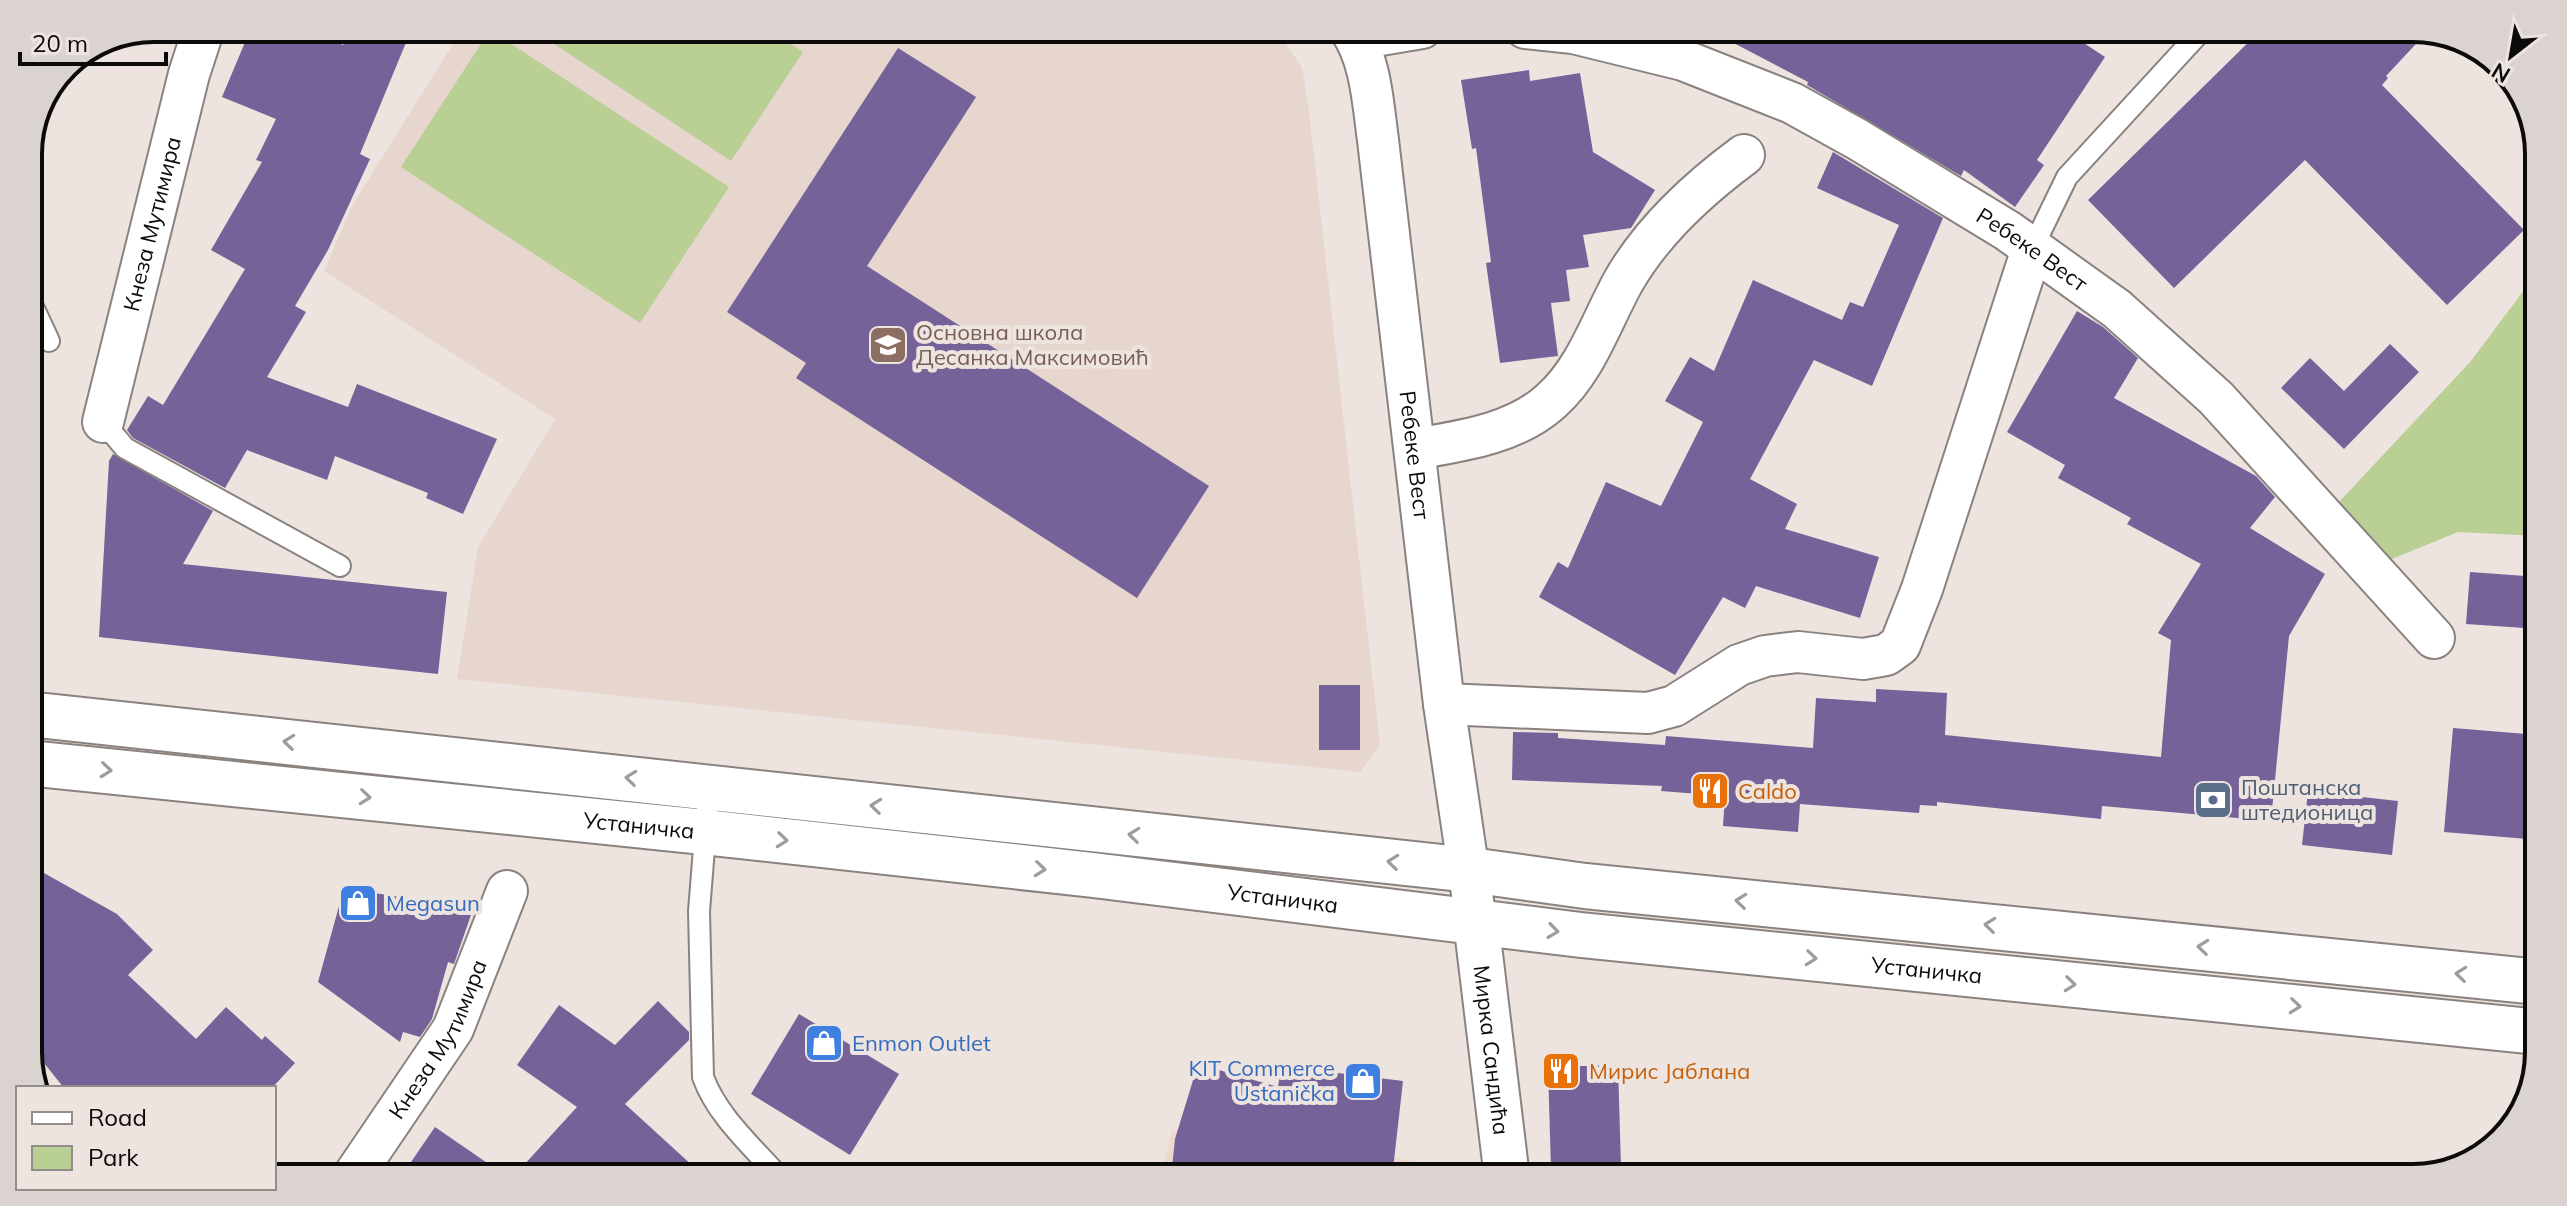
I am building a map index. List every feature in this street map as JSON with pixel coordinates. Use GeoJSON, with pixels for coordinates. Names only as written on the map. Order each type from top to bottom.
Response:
{"type":"FeatureCollection","features":[{"type":"Feature","properties":{"kind":"main road","name":"Устаничка"},"geometry":{"type":"LineString","coordinates":[[42,715],[1470,870],[1585,886],[2525,981]]}},
{"type":"Feature","properties":{"kind":"main road","name":"Устаничка"},"geometry":{"type":"LineString","coordinates":[[42,764],[704,832],[1581,935],[2525,1031]]}},
{"type":"Feature","properties":{"kind":"main road","name":"Мирка Сандића"},"geometry":{"type":"LineString","coordinates":[[1476,921],[1505,1164]]}},
{"type":"Feature","properties":{"kind":"street","name":"Кнеза Мутимира"},"geometry":{"type":"LineString","coordinates":[[103,422],[199,42]]}},
{"type":"Feature","properties":{"kind":"street","name":"Ребеке Вест"},"geometry":{"type":"LineString","coordinates":[[1356,42],[1369,80],[1378,140],[1444,704],[1476,921]]}},
{"type":"Feature","properties":{"kind":"street","name":"Ребеке Вест"},"geometry":{"type":"LineString","coordinates":[[1610,42],[1683,60],[1792,103],[1857,139],[2032,249],[2117,309],[2216,398],[2434,638]]}},
{"type":"Feature","properties":{"kind":"street"},"geometry":{"type":"LineString","coordinates":[[1415,449],[1471,439],[1516,424],[1551,402],[1578,370],[1625,279],[1659,234],[1705,184],[1744,155]]}},
{"type":"Feature","properties":{"kind":"street"},"geometry":{"type":"LineString","coordinates":[[1444,704],[1648,713],[1674,706],[1739,665],[1765,656],[1798,652],[1863,659],[1886,655],[1900,645],[1922,589],[2032,249]]}},
{"type":"Feature","properties":{"kind":"street","name":"Кнеза Мутимира"},"geometry":{"type":"LineString","coordinates":[[361,1164],[453,1029],[507,891]]}},
{"type":"Feature","properties":{"kind":"lane"},"geometry":{"type":"LineString","coordinates":[[2032,249],[2067,177],[2191,42]]}},
{"type":"Feature","properties":{"kind":"lane"},"geometry":{"type":"LineString","coordinates":[[42,326],[49,341]]}},
{"type":"Feature","properties":{"kind":"lane"},"geometry":{"type":"LineString","coordinates":[[103,422],[125,448],[340,566]]}},
{"type":"Feature","properties":{"kind":"lane"},"geometry":{"type":"LineString","coordinates":[[709,786],[699,911],[703,1077],[716,1104],[768,1164]]}},
{"type":"Feature","properties":{"kind":"shaded area","name":"Основна школа Десанка Максимовић"},"geometry":{"type":"Polygon","coordinates":[[[454,42],[1284,42],[1302,67],[1309,111],[1380,745],[1360,772],[457,679],[478,547],[555,419],[324,271],[353,204],[454,42]]]}},
{"type":"Feature","properties":{"kind":"shaded area"},"geometry":{"type":"Polygon","coordinates":[[[1172,1130],[1437,1164],[1164,1164],[1172,1130]]]}},
{"type":"Feature","properties":{"kind":"green space"},"geometry":{"type":"Polygon","coordinates":[[[482,42],[508,42],[729,187],[640,323],[401,167],[482,42]]]}},
{"type":"Feature","properties":{"kind":"green space"},"geometry":{"type":"Polygon","coordinates":[[[551,42],[788,42],[803,52],[731,161],[551,42]]]}},
{"type":"Feature","properties":{"kind":"green space"},"geometry":{"type":"Polygon","coordinates":[[[2525,289],[2525,535],[2458,532],[2370,568],[2325,517],[2471,361],[2525,289]]]}},
{"type":"Feature","properties":{"kind":"building"},"geometry":{"type":"Polygon","coordinates":[[[245,42],[335,42],[343,45],[344,42],[406,42],[360,154],[370,159],[328,250],[295,306],[306,312],[267,377],[348,407],[357,384],[497,439],[463,514],[426,498],[428,493],[335,456],[327,480],[247,450],[225,488],[133,438],[127,430],[148,396],[163,405],[245,269],[211,250],[262,162],[256,160],[276,119],[222,97],[245,42]]]}},
{"type":"Feature","properties":{"kind":"building"},"geometry":{"type":"Polygon","coordinates":[[[1732,42],[2082,42],[2105,57],[2037,160],[2044,165],[2015,207],[1964,170],[1961,176],[1807,85],[1808,82],[1732,42]]]}},
{"type":"Feature","properties":{"kind":"building"},"geometry":{"type":"Polygon","coordinates":[[[2249,42],[2413,42],[2417,42],[2386,76],[2388,78],[2382,85],[2524,230],[2447,305],[2305,160],[2174,288],[2088,200],[2249,42]]]}},
{"type":"Feature","properties":{"kind":"building"},"geometry":{"type":"Polygon","coordinates":[[[898,48],[976,97],[867,266],[1209,486],[1137,598],[796,378],[806,363],[727,312],[898,48]]]}},
{"type":"Feature","properties":{"kind":"building"},"geometry":{"type":"Polygon","coordinates":[[[1529,70],[1530,81],[1580,73],[1593,152],[1655,190],[1631,228],[1583,235],[1589,267],[1566,270],[1570,301],[1551,303],[1558,356],[1500,363],[1486,263],[1491,262],[1476,148],[1472,149],[1461,80],[1529,70]]]}},
{"type":"Feature","properties":{"kind":"building"},"geometry":{"type":"Polygon","coordinates":[[[1833,152],[1943,218],[1872,386],[1814,360],[1750,479],[1797,504],[1785,529],[1879,557],[1860,618],[1756,586],[1745,608],[1723,597],[1675,675],[1539,597],[1558,562],[1568,568],[1606,482],[1661,506],[1703,422],[1665,401],[1690,357],[1714,371],[1753,280],[1842,320],[1850,302],[1863,307],[1899,225],[1817,188],[1833,152]]]}},
{"type":"Feature","properties":{"kind":"building"},"geometry":{"type":"Polygon","coordinates":[[[2077,311],[2103,327],[2138,358],[2114,398],[2256,476],[2275,497],[2250,528],[2325,574],[2289,636],[2271,821],[2102,806],[2101,819],[1937,802],[1937,806],[1920,805],[1919,813],[1800,804],[1798,832],[1723,826],[1725,796],[1661,791],[1662,786],[1512,780],[1513,732],[1558,733],[1558,738],[1665,745],[1666,736],[1813,748],[1816,698],[1876,702],[1876,689],[1947,693],[1945,735],[2161,757],[2171,640],[2158,633],[2201,564],[2127,524],[2131,518],[2058,478],[2065,465],[2007,432],[2077,311]]]}},
{"type":"Feature","properties":{"kind":"building"},"geometry":{"type":"Polygon","coordinates":[[[2390,344],[2419,372],[2344,449],[2281,388],[2310,358],[2344,391],[2390,344]]]}},
{"type":"Feature","properties":{"kind":"building"},"geometry":{"type":"Polygon","coordinates":[[[113,454],[213,511],[183,564],[447,592],[438,674],[99,637],[109,461],[113,454]]]}},
{"type":"Feature","properties":{"kind":"building"},"geometry":{"type":"Polygon","coordinates":[[[2470,572],[2525,576],[2525,628],[2466,624],[2470,572]]]}},
{"type":"Feature","properties":{"kind":"building"},"geometry":{"type":"Polygon","coordinates":[[[1319,685],[1360,685],[1360,750],[1319,750],[1319,685]]]}},
{"type":"Feature","properties":{"kind":"building"},"geometry":{"type":"Polygon","coordinates":[[[2453,728],[2525,734],[2525,839],[2444,832],[2453,728]]]}},
{"type":"Feature","properties":{"kind":"building"},"geometry":{"type":"Polygon","coordinates":[[[2308,791],[2398,801],[2392,855],[2302,845],[2308,791]]]}},
{"type":"Feature","properties":{"kind":"building"},"geometry":{"type":"Polygon","coordinates":[[[42,872],[117,914],[153,950],[128,975],[196,1039],[226,1007],[262,1040],[265,1036],[295,1063],[274,1086],[62,1086],[42,1059],[42,872]]]}},
{"type":"Feature","properties":{"kind":"building"},"geometry":{"type":"Polygon","coordinates":[[[344,888],[473,909],[454,964],[448,962],[432,1019],[420,1037],[403,1032],[400,1042],[318,982],[344,888]]]}},
{"type":"Feature","properties":{"kind":"building"},"geometry":{"type":"Polygon","coordinates":[[[658,1001],[689,1032],[689,1040],[625,1104],[691,1164],[525,1164],[577,1107],[517,1065],[559,1005],[615,1045],[658,1001]]]}},
{"type":"Feature","properties":{"kind":"building"},"geometry":{"type":"Polygon","coordinates":[[[799,1014],[899,1074],[850,1155],[751,1094],[799,1014]]]}},
{"type":"Feature","properties":{"kind":"building"},"geometry":{"type":"Polygon","coordinates":[[[1198,1064],[1278,1087],[1281,1066],[1403,1081],[1394,1164],[1172,1164],[1175,1139],[1198,1064]]]}},
{"type":"Feature","properties":{"kind":"building"},"geometry":{"type":"Polygon","coordinates":[[[1618,1065],[1621,1164],[1551,1164],[1548,1067],[1618,1065]]]}},
{"type":"Feature","properties":{"kind":"building"},"geometry":{"type":"Polygon","coordinates":[[[435,1127],[489,1164],[410,1164],[435,1127]]]}},
{"type":"Feature","properties":{"kind":"place","name":"Основна школа Десанка Максимовић"},"geometry":{"type":"Point","coordinates":[888,345]}},
{"type":"Feature","properties":{"kind":"place","name":"Caldo"},"geometry":{"type":"Point","coordinates":[1710,791]}},
{"type":"Feature","properties":{"kind":"place","name":"Поштанска штедионица"},"geometry":{"type":"Point","coordinates":[2213,800]}},
{"type":"Feature","properties":{"kind":"place","name":"Megasun"},"geometry":{"type":"Point","coordinates":[358,903]}},
{"type":"Feature","properties":{"kind":"place","name":"Enmon Outlet"},"geometry":{"type":"Point","coordinates":[824,1043]}},
{"type":"Feature","properties":{"kind":"place","name":"Мирис Јаблана"},"geometry":{"type":"Point","coordinates":[1561,1071]}},
{"type":"Feature","properties":{"kind":"place","name":"KIT Commerce Ustanička"},"geometry":{"type":"Point","coordinates":[1363,1081]}}]}
